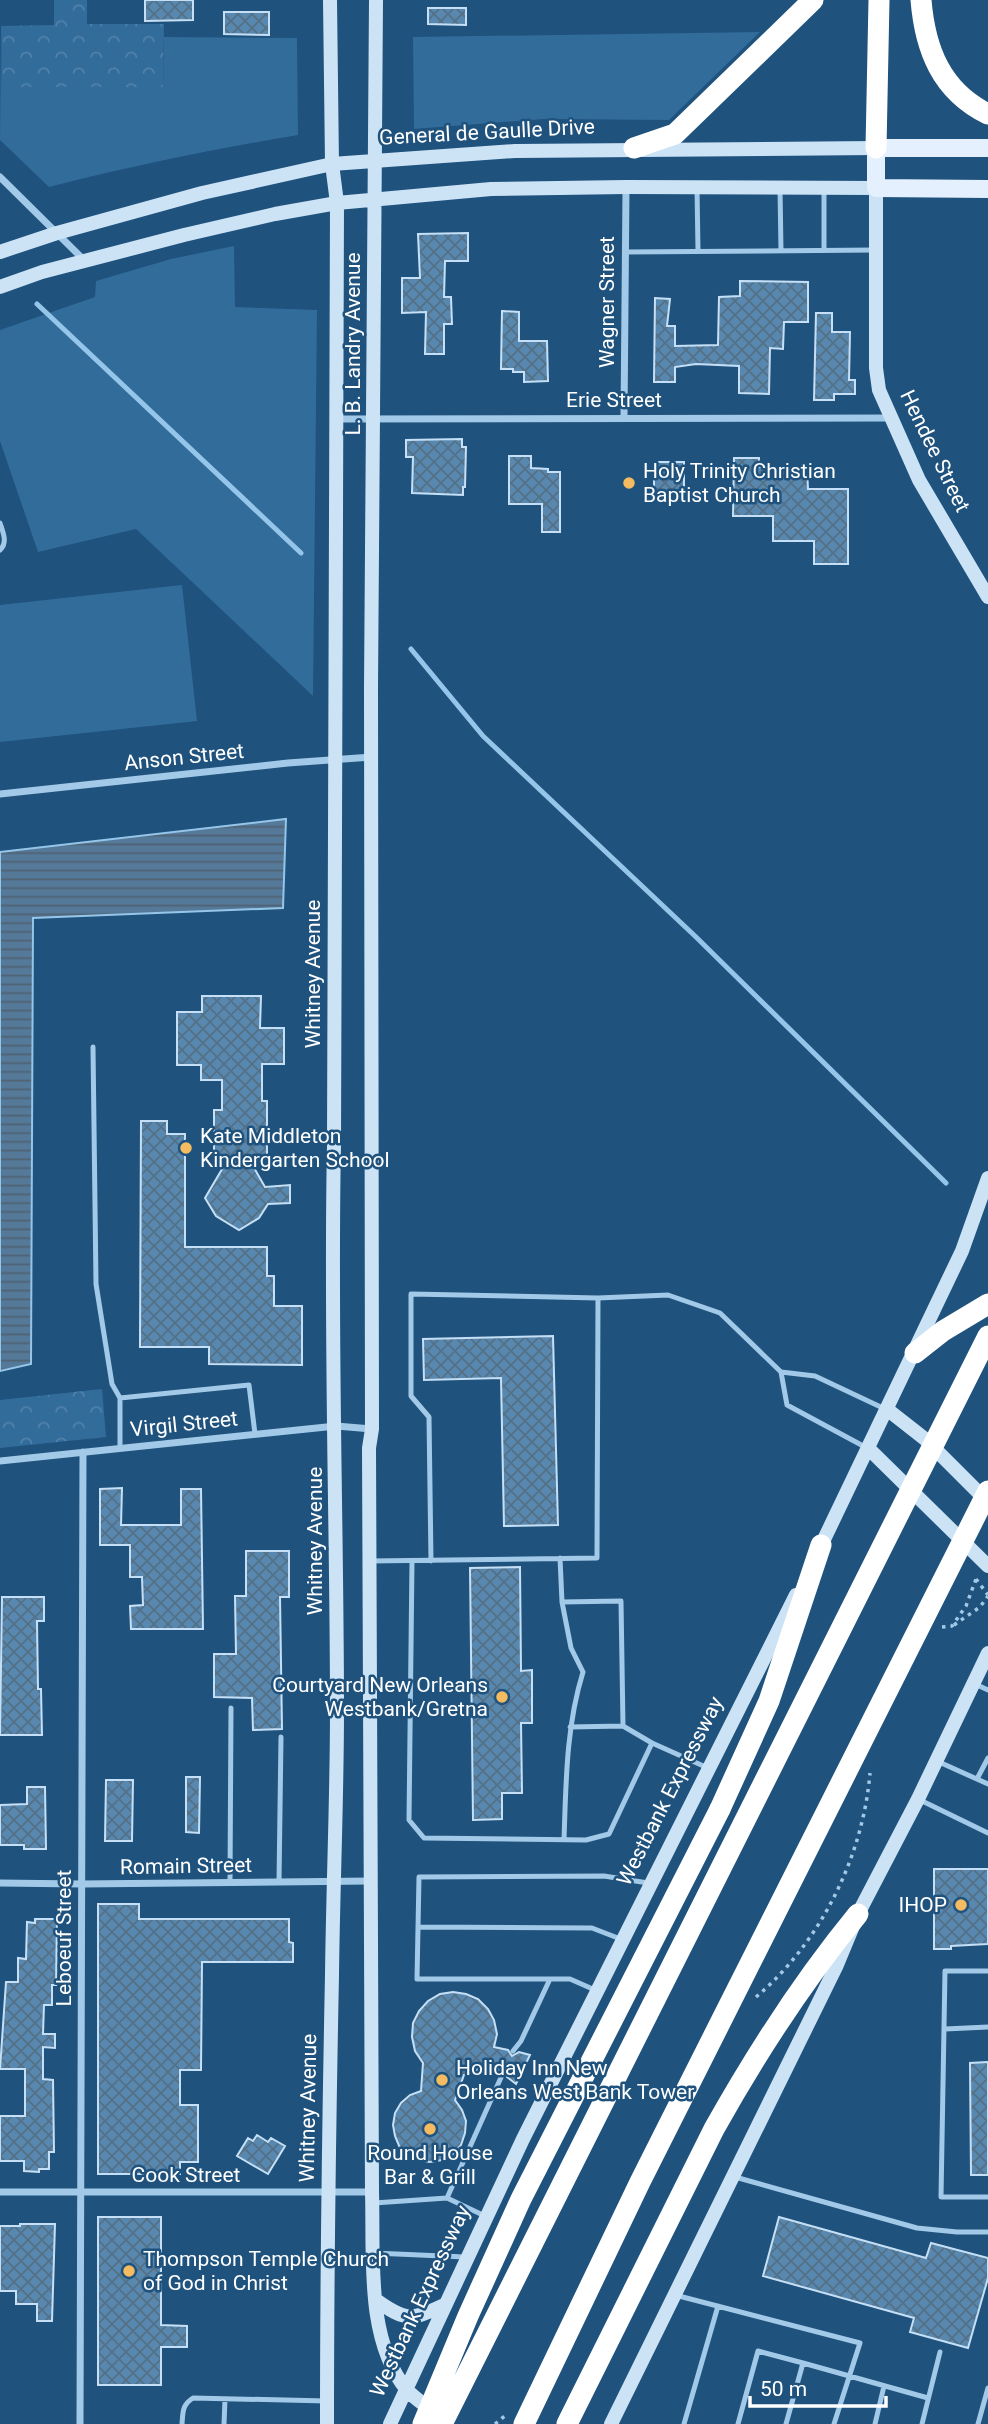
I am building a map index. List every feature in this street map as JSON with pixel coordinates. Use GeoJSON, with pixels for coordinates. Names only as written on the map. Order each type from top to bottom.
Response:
{"type":"FeatureCollection","features":[{"type":"Feature","properties":{"kind":"highway"},"geometry":{"type":"LineString","coordinates":[[634,148],[674,134],[813,0]]}},
{"type":"Feature","properties":{"kind":"highway"},"geometry":{"type":"LineString","coordinates":[[876,148],[878,0]]}},
{"type":"Feature","properties":{"kind":"highway"},"geometry":{"type":"LineString","coordinates":[[921,0],[923,27],[939,69],[975,107],[988,114]]}},
{"type":"Feature","properties":{"kind":"highway"},"geometry":{"type":"LineString","coordinates":[[915,1353],[943,1331],[988,1304]]}},
{"type":"Feature","properties":{"kind":"highway"},"geometry":{"type":"LineString","coordinates":[[442,2424],[988,1336]]}},
{"type":"Feature","properties":{"kind":"highway"},"geometry":{"type":"LineString","coordinates":[[524,2424],[640,2182],[988,1491]]}},
{"type":"Feature","properties":{"kind":"highway"},"geometry":{"type":"LineString","coordinates":[[423,2424],[468,2316],[522,2199],[720,1809],[769,1701],[821,1545]]}},
{"type":"Feature","properties":{"kind":"highway"},"geometry":{"type":"LineString","coordinates":[[567,2424],[714,2129],[740,2083],[821,1959],[858,1914]]}},
{"type":"Feature","properties":{"kind":"main road","name":"General de Gaulle Drive"},"geometry":{"type":"LineString","coordinates":[[876,148],[988,148]]}},
{"type":"Feature","properties":{"kind":"main road","name":"Hendee Street"},"geometry":{"type":"LineString","coordinates":[[876,148],[876,188]]}},
{"type":"Feature","properties":{"kind":"main road"},"geometry":{"type":"LineString","coordinates":[[876,188],[988,189]]}},
{"type":"Feature","properties":{"kind":"street","name":"L. B. Landry Avenue"},"geometry":{"type":"LineString","coordinates":[[330,0],[332,164],[337,203],[335,659]]}},
{"type":"Feature","properties":{"kind":"street","name":"L. B. Landry Avenue"},"geometry":{"type":"LineString","coordinates":[[372,757],[376,0]]}},
{"type":"Feature","properties":{"kind":"street","name":"General de Gaulle Drive"},"geometry":{"type":"LineString","coordinates":[[0,252],[57,233],[202,193],[332,164],[515,151],[876,148]]}},
{"type":"Feature","properties":{"kind":"street"},"geometry":{"type":"LineString","coordinates":[[0,177],[86,261]]}},
{"type":"Feature","properties":{"kind":"street","name":"Wagner Street"},"geometry":{"type":"LineString","coordinates":[[624,418],[626,187]]}},
{"type":"Feature","properties":{"kind":"street"},"geometry":{"type":"LineString","coordinates":[[0,287],[42,272],[228,224],[337,203],[491,189],[876,188]]}},
{"type":"Feature","properties":{"kind":"street","name":"Hendee Street"},"geometry":{"type":"LineString","coordinates":[[876,188],[876,368],[880,390],[919,480],[988,597]]}},
{"type":"Feature","properties":{"kind":"street","name":"Erie Street"},"geometry":{"type":"LineString","coordinates":[[337,419],[891,418]]}},
{"type":"Feature","properties":{"kind":"street","name":"Whitney Avenue"},"geometry":{"type":"LineString","coordinates":[[327,2424],[327,2192],[337,1715],[336,1426],[331,1271],[334,1146],[335,659]]}},
{"type":"Feature","properties":{"kind":"street"},"geometry":{"type":"LineString","coordinates":[[372,757],[372,1429],[369,1448],[369,1561],[372,2197],[376,2300],[379,2334],[389,2359],[407,2390],[448,2424]]}},
{"type":"Feature","properties":{"kind":"street","name":"Anson Street"},"geometry":{"type":"LineString","coordinates":[[0,794],[335,758],[372,757]]}},
{"type":"Feature","properties":{"kind":"street","name":"Westbank Expressway"},"geometry":{"type":"LineString","coordinates":[[390,2424],[486,2216],[888,1410],[962,1251],[988,1178]]}},
{"type":"Feature","properties":{"kind":"street"},"geometry":{"type":"LineString","coordinates":[[888,1410],[925,1439],[988,1502]]}},
{"type":"Feature","properties":{"kind":"street","name":"Virgil Street"},"geometry":{"type":"LineString","coordinates":[[0,1461],[336,1426],[372,1429]]}},
{"type":"Feature","properties":{"kind":"street"},"geometry":{"type":"LineString","coordinates":[[869,1449],[988,1566]]}},
{"type":"Feature","properties":{"kind":"street","name":"Leboeuf Street"},"geometry":{"type":"LineString","coordinates":[[80,2424],[83,1452]]}},
{"type":"Feature","properties":{"kind":"street"},"geometry":{"type":"LineString","coordinates":[[611,2424],[836,1967],[858,1914],[918,1799],[988,1653]]}},
{"type":"Feature","properties":{"kind":"street","name":"Romain Street"},"geometry":{"type":"LineString","coordinates":[[0,1883],[372,1881]]}},
{"type":"Feature","properties":{"kind":"street","name":"Cook Street"},"geometry":{"type":"LineString","coordinates":[[0,2192],[327,2192],[372,2197]]}},
{"type":"Feature","properties":{"kind":"street"},"geometry":{"type":"LineString","coordinates":[[376,2300],[397,2315],[419,2317],[444,2305]]}},
{"type":"Feature","properties":{"kind":"lane"},"geometry":{"type":"LineString","coordinates":[[697,187],[698,251]]}},
{"type":"Feature","properties":{"kind":"lane"},"geometry":{"type":"LineString","coordinates":[[780,188],[782,251]]}},
{"type":"Feature","properties":{"kind":"lane"},"geometry":{"type":"LineString","coordinates":[[824,188],[824,250]]}},
{"type":"Feature","properties":{"kind":"lane"},"geometry":{"type":"LineString","coordinates":[[625,252],[876,250]]}},
{"type":"Feature","properties":{"kind":"lane"},"geometry":{"type":"LineString","coordinates":[[0,523],[5,538],[4,547],[0,550]]}},
{"type":"Feature","properties":{"kind":"lane"},"geometry":{"type":"LineString","coordinates":[[93,1047],[96,1284],[112,1384],[120,1398],[120,1448]]}},
{"type":"Feature","properties":{"kind":"lane"},"geometry":{"type":"LineString","coordinates":[[431,1561],[429,1417],[411,1396],[411,1294],[598,1298],[668,1295],[720,1313],[782,1372],[815,1376],[888,1410]]}},
{"type":"Feature","properties":{"kind":"lane"},"geometry":{"type":"LineString","coordinates":[[369,1561],[597,1558],[598,1298]]}},
{"type":"Feature","properties":{"kind":"lane"},"geometry":{"type":"LineString","coordinates":[[782,1372],[787,1405],[869,1449]]}},
{"type":"Feature","properties":{"kind":"lane"},"geometry":{"type":"LineString","coordinates":[[120,1398],[249,1385],[255,1434]]}},
{"type":"Feature","properties":{"kind":"lane"},"geometry":{"type":"LineString","coordinates":[[560,1558],[562,1602],[571,1648],[583,1672],[573,1705],[570,1727],[564,1840]]}},
{"type":"Feature","properties":{"kind":"lane"},"geometry":{"type":"LineString","coordinates":[[412,1561],[409,1821],[424,1838],[586,1840],[609,1834],[652,1743]]}},
{"type":"Feature","properties":{"kind":"lane"},"geometry":{"type":"LineString","coordinates":[[562,1602],[621,1601],[622,1726]]}},
{"type":"Feature","properties":{"kind":"lane"},"geometry":{"type":"LineString","coordinates":[[973,1683],[988,1690]]}},
{"type":"Feature","properties":{"kind":"lane"},"geometry":{"type":"LineString","coordinates":[[230,1883],[231,1708]]}},
{"type":"Feature","properties":{"kind":"lane"},"geometry":{"type":"LineString","coordinates":[[570,1727],[622,1726],[652,1743],[709,1768]]}},
{"type":"Feature","properties":{"kind":"lane"},"geometry":{"type":"LineString","coordinates":[[279,1882],[281,1737]]}},
{"type":"Feature","properties":{"kind":"lane"},"geometry":{"type":"LineString","coordinates":[[977,1779],[988,1758]]}},
{"type":"Feature","properties":{"kind":"lane"},"geometry":{"type":"LineString","coordinates":[[936,1760],[988,1784]]}},
{"type":"Feature","properties":{"kind":"lane"},"geometry":{"type":"LineString","coordinates":[[918,1799],[988,1833]]}},
{"type":"Feature","properties":{"kind":"lane"},"geometry":{"type":"LineString","coordinates":[[597,1991],[570,1979],[417,1979],[419,1877],[604,1877],[651,1883]]}},
{"type":"Feature","properties":{"kind":"lane"},"geometry":{"type":"LineString","coordinates":[[418,1927],[592,1928],[623,1940]]}},
{"type":"Feature","properties":{"kind":"lane"},"geometry":{"type":"LineString","coordinates":[[988,1971],[945,1971],[941,2197],[988,2197]]}},
{"type":"Feature","properties":{"kind":"lane"},"geometry":{"type":"LineString","coordinates":[[513,2051],[521,2041],[550,1979]]}},
{"type":"Feature","properties":{"kind":"lane"},"geometry":{"type":"LineString","coordinates":[[945,2029],[988,2027]]}},
{"type":"Feature","properties":{"kind":"lane"},"geometry":{"type":"LineString","coordinates":[[447,2198],[503,2073]]}},
{"type":"Feature","properties":{"kind":"lane"},"geometry":{"type":"LineString","coordinates":[[732,2176],[916,2228],[988,2232]]}},
{"type":"Feature","properties":{"kind":"lane"},"geometry":{"type":"LineString","coordinates":[[372,2197],[447,2198],[486,2216]]}},
{"type":"Feature","properties":{"kind":"lane"},"geometry":{"type":"LineString","coordinates":[[374,2253],[467,2258]]}},
{"type":"Feature","properties":{"kind":"lane"},"geometry":{"type":"LineString","coordinates":[[674,2295],[860,2343],[834,2424]]}},
{"type":"Feature","properties":{"kind":"lane"},"geometry":{"type":"LineString","coordinates":[[684,2424],[718,2306]]}},
{"type":"Feature","properties":{"kind":"lane"},"geometry":{"type":"LineString","coordinates":[[738,2424],[758,2351],[928,2399]]}},
{"type":"Feature","properties":{"kind":"lane"},"geometry":{"type":"LineString","coordinates":[[922,2424],[940,2352]]}},
{"type":"Feature","properties":{"kind":"lane"},"geometry":{"type":"LineString","coordinates":[[786,2424],[803,2363]]}},
{"type":"Feature","properties":{"kind":"lane"},"geometry":{"type":"LineString","coordinates":[[875,2424],[884,2386]]}},
{"type":"Feature","properties":{"kind":"lane"},"geometry":{"type":"LineString","coordinates":[[978,2424],[988,2388]]}},
{"type":"Feature","properties":{"kind":"lane"},"geometry":{"type":"LineString","coordinates":[[182,2424],[183,2409],[193,2398],[327,2401]]}},
{"type":"Feature","properties":{"kind":"lane"},"geometry":{"type":"LineString","coordinates":[[224,2424],[225,2399]]}},
{"type":"Feature","properties":{"kind":"path"},"geometry":{"type":"LineString","coordinates":[[952,1626],[979,1607],[988,1595],[976,1579]]}},
{"type":"Feature","properties":{"kind":"green space"},"geometry":{"type":"Polygon","coordinates":[[[54,0],[87,0],[87,24],[164,24],[163,87],[2,87],[1,26],[54,25],[54,0]]]}},
{"type":"Feature","properties":{"kind":"green space"},"geometry":{"type":"Polygon","coordinates":[[[1,26],[2,87],[163,87],[164,37],[297,38],[298,135],[173,158],[49,187],[0,140],[1,26]]]}},
{"type":"Feature","properties":{"kind":"green space"},"geometry":{"type":"Polygon","coordinates":[[[760,32],[669,120],[544,119],[414,129],[413,37],[760,32]]]}},
{"type":"Feature","properties":{"kind":"green space"},"geometry":{"type":"Polygon","coordinates":[[[234,246],[235,307],[317,310],[313,696],[136,529],[38,552],[0,441],[0,330],[95,297],[96,281],[171,259],[234,246]]]}},
{"type":"Feature","properties":{"kind":"green space"},"geometry":{"type":"Polygon","coordinates":[[[182,585],[197,721],[0,742],[0,605],[182,585]]]}},
{"type":"Feature","properties":{"kind":"green space"},"geometry":{"type":"Polygon","coordinates":[[[102,1389],[106,1437],[0,1448],[0,1400],[102,1389]]]}},
{"type":"Feature","properties":{"kind":"shaded area"},"geometry":{"type":"Polygon","coordinates":[[[286,819],[283,908],[33,918],[31,1364],[0,1371],[0,852],[286,819]]]}},
{"type":"Feature","properties":{"kind":"building"},"geometry":{"type":"Polygon","coordinates":[[[145,0],[193,0],[193,20],[145,21],[145,0]]]}},
{"type":"Feature","properties":{"kind":"building"},"geometry":{"type":"Polygon","coordinates":[[[428,8],[466,8],[466,25],[428,24],[428,8]]]}},
{"type":"Feature","properties":{"kind":"building"},"geometry":{"type":"Polygon","coordinates":[[[224,12],[269,12],[269,35],[224,34],[224,12]]]}},
{"type":"Feature","properties":{"kind":"building"},"geometry":{"type":"Polygon","coordinates":[[[468,233],[468,261],[445,261],[444,297],[451,297],[452,324],[444,324],[444,354],[425,354],[426,312],[402,313],[402,278],[420,278],[418,234],[468,233]]]}},
{"type":"Feature","properties":{"kind":"building"},"geometry":{"type":"Polygon","coordinates":[[[740,281],[808,282],[808,322],[784,322],[783,349],[770,348],[769,394],[739,393],[739,366],[696,364],[675,367],[675,382],[654,382],[655,298],[670,299],[667,326],[675,326],[675,346],[718,345],[719,297],[740,296],[740,281]]]}},
{"type":"Feature","properties":{"kind":"building"},"geometry":{"type":"Polygon","coordinates":[[[502,311],[519,312],[519,341],[547,341],[548,381],[524,382],[524,372],[501,369],[502,311]]]}},
{"type":"Feature","properties":{"kind":"building"},"geometry":{"type":"Polygon","coordinates":[[[816,313],[832,313],[832,332],[850,332],[849,380],[855,380],[855,394],[834,394],[834,400],[814,400],[816,313]]]}},
{"type":"Feature","properties":{"kind":"building"},"geometry":{"type":"Polygon","coordinates":[[[462,439],[462,447],[466,447],[463,495],[412,493],[413,457],[406,457],[406,440],[462,439]]]}},
{"type":"Feature","properties":{"kind":"building"},"geometry":{"type":"Polygon","coordinates":[[[509,456],[531,456],[531,468],[560,472],[560,532],[542,532],[542,504],[509,504],[509,456]]]}},
{"type":"Feature","properties":{"kind":"building"},"geometry":{"type":"Polygon","coordinates":[[[734,458],[759,458],[759,467],[807,467],[808,489],[848,489],[848,564],[814,564],[814,541],[773,541],[773,516],[733,516],[734,458]]]}},
{"type":"Feature","properties":{"kind":"building"},"geometry":{"type":"Polygon","coordinates":[[[654,462],[684,462],[684,491],[654,491],[654,462]]]}},
{"type":"Feature","properties":{"kind":"building"},"geometry":{"type":"Polygon","coordinates":[[[202,996],[261,996],[260,1028],[284,1028],[284,1064],[262,1064],[262,1101],[267,1101],[267,1159],[249,1159],[265,1187],[290,1185],[290,1203],[268,1204],[259,1218],[239,1230],[216,1216],[205,1198],[228,1159],[214,1159],[214,1110],[222,1110],[222,1080],[201,1080],[201,1065],[177,1065],[177,1012],[202,1012],[202,996]]]}},
{"type":"Feature","properties":{"kind":"building"},"geometry":{"type":"Polygon","coordinates":[[[141,1121],[167,1121],[167,1134],[185,1134],[185,1247],[267,1247],[267,1276],[274,1276],[274,1306],[302,1306],[302,1365],[209,1364],[209,1347],[140,1347],[141,1121]]]}},
{"type":"Feature","properties":{"kind":"building"},"geometry":{"type":"Polygon","coordinates":[[[553,1336],[558,1525],[504,1526],[501,1378],[424,1380],[423,1339],[553,1336]]]}},
{"type":"Feature","properties":{"kind":"building"},"geometry":{"type":"Polygon","coordinates":[[[122,1488],[121,1525],[181,1525],[181,1489],[201,1489],[203,1629],[131,1629],[130,1606],[143,1605],[142,1577],[130,1577],[130,1545],[100,1545],[100,1489],[122,1488]]]}},
{"type":"Feature","properties":{"kind":"building"},"geometry":{"type":"Polygon","coordinates":[[[246,1551],[289,1551],[289,1597],[280,1597],[282,1729],[253,1730],[252,1698],[214,1697],[214,1654],[236,1654],[235,1596],[246,1596],[246,1551]]]}},
{"type":"Feature","properties":{"kind":"building","name":"Courtyard New Orleans Westbank/Gretna"},"geometry":{"type":"Polygon","coordinates":[[[520,1567],[521,1671],[532,1670],[532,1723],[521,1723],[522,1793],[502,1793],[502,1819],[473,1820],[470,1568],[520,1567]]]}},
{"type":"Feature","properties":{"kind":"building"},"geometry":{"type":"Polygon","coordinates":[[[2,1597],[44,1597],[44,1621],[37,1621],[42,1735],[0,1735],[2,1597]]]}},
{"type":"Feature","properties":{"kind":"building"},"geometry":{"type":"Polygon","coordinates":[[[186,1777],[200,1777],[199,1833],[186,1832],[186,1777]]]}},
{"type":"Feature","properties":{"kind":"building"},"geometry":{"type":"Polygon","coordinates":[[[106,1780],[133,1780],[132,1841],[105,1841],[106,1780]]]}},
{"type":"Feature","properties":{"kind":"building"},"geometry":{"type":"Polygon","coordinates":[[[27,1787],[45,1787],[46,1849],[0,1845],[0,1805],[27,1804],[27,1787]]]}},
{"type":"Feature","properties":{"kind":"building","name":"IHOP"},"geometry":{"type":"Polygon","coordinates":[[[934,1869],[988,1869],[988,1944],[934,1949],[934,1869]]]}},
{"type":"Feature","properties":{"kind":"building"},"geometry":{"type":"Polygon","coordinates":[[[98,1904],[139,1904],[139,1919],[289,1919],[289,1942],[293,1943],[293,1962],[202,1962],[201,2070],[180,2070],[180,2105],[198,2105],[198,2162],[180,2162],[180,2174],[98,2174],[98,1904]]]}},
{"type":"Feature","properties":{"kind":"building"},"geometry":{"type":"Polygon","coordinates":[[[35,1919],[57,1919],[56,1985],[52,1985],[52,2005],[44,2005],[43,2034],[55,2034],[55,2048],[43,2047],[43,2079],[53,2080],[54,2152],[49,2152],[49,2169],[39,2169],[39,2172],[24,2171],[24,2161],[0,2161],[0,2116],[25,2116],[25,2069],[0,2069],[6,1982],[18,1982],[18,1958],[26,1959],[27,1922],[35,1923],[35,1919]]]}},
{"type":"Feature","properties":{"kind":"building","name":"Holiday Inn New Orleans West Bank Tower"},"geometry":{"type":"Polygon","coordinates":[[[453,1992],[478,1999],[488,2009],[497,2034],[494,2047],[508,2050],[512,2056],[519,2052],[530,2055],[516,2084],[507,2077],[507,2069],[499,2070],[488,2060],[477,2070],[464,2075],[455,2100],[466,2121],[461,2145],[453,2154],[442,2160],[418,2160],[402,2153],[393,2125],[395,2113],[401,2103],[410,2095],[421,2091],[423,2063],[415,2051],[413,2023],[428,2001],[440,1994],[453,1992]]]}},
{"type":"Feature","properties":{"kind":"building"},"geometry":{"type":"Polygon","coordinates":[[[988,2062],[988,2175],[971,2175],[970,2063],[988,2062]]]}},
{"type":"Feature","properties":{"kind":"building"},"geometry":{"type":"Polygon","coordinates":[[[257,2135],[268,2142],[271,2138],[285,2146],[268,2174],[237,2156],[248,2138],[253,2141],[257,2135]]]}},
{"type":"Feature","properties":{"kind":"building","name":"Thompson Temple Church of God in Christ"},"geometry":{"type":"Polygon","coordinates":[[[98,2217],[161,2217],[161,2325],[187,2326],[187,2347],[161,2347],[161,2385],[98,2385],[98,2217]]]}},
{"type":"Feature","properties":{"kind":"building"},"geometry":{"type":"Polygon","coordinates":[[[779,2217],[926,2258],[931,2243],[988,2258],[988,2278],[968,2348],[910,2332],[914,2318],[763,2276],[779,2217]]]}},
{"type":"Feature","properties":{"kind":"building"},"geometry":{"type":"Polygon","coordinates":[[[55,2224],[52,2321],[37,2321],[37,2304],[16,2304],[16,2291],[0,2291],[0,2226],[55,2224]]]}},
{"type":"Feature","properties":{"kind":"waterway"},"geometry":{"type":"LineString","coordinates":[[37,304],[301,553]]}},
{"type":"Feature","properties":{"kind":"waterway"},"geometry":{"type":"LineString","coordinates":[[411,649],[483,736],[696,937],[946,1183]]}},
{"type":"Feature","properties":{"kind":"place","name":"Holy Trinity Christian Baptist Church"},"geometry":{"type":"Point","coordinates":[629,483]}},
{"type":"Feature","properties":{"kind":"place","name":"Kate Middleton Kindergarten School"},"geometry":{"type":"Point","coordinates":[186,1148]}},
{"type":"Feature","properties":{"kind":"place","name":"Courtyard New Orleans Westbank/Gretna"},"geometry":{"type":"Point","coordinates":[502,1697]}},
{"type":"Feature","properties":{"kind":"place","name":"IHOP"},"geometry":{"type":"Point","coordinates":[961,1905]}},
{"type":"Feature","properties":{"kind":"place","name":"Holiday Inn New Orleans West Bank Tower"},"geometry":{"type":"Point","coordinates":[442,2080]}},
{"type":"Feature","properties":{"kind":"place","name":"Round House Bar & Grill"},"geometry":{"type":"Point","coordinates":[430,2129]}},
{"type":"Feature","properties":{"kind":"place","name":"Thompson Temple Church of God in Christ"},"geometry":{"type":"Point","coordinates":[129,2271]}}]}
